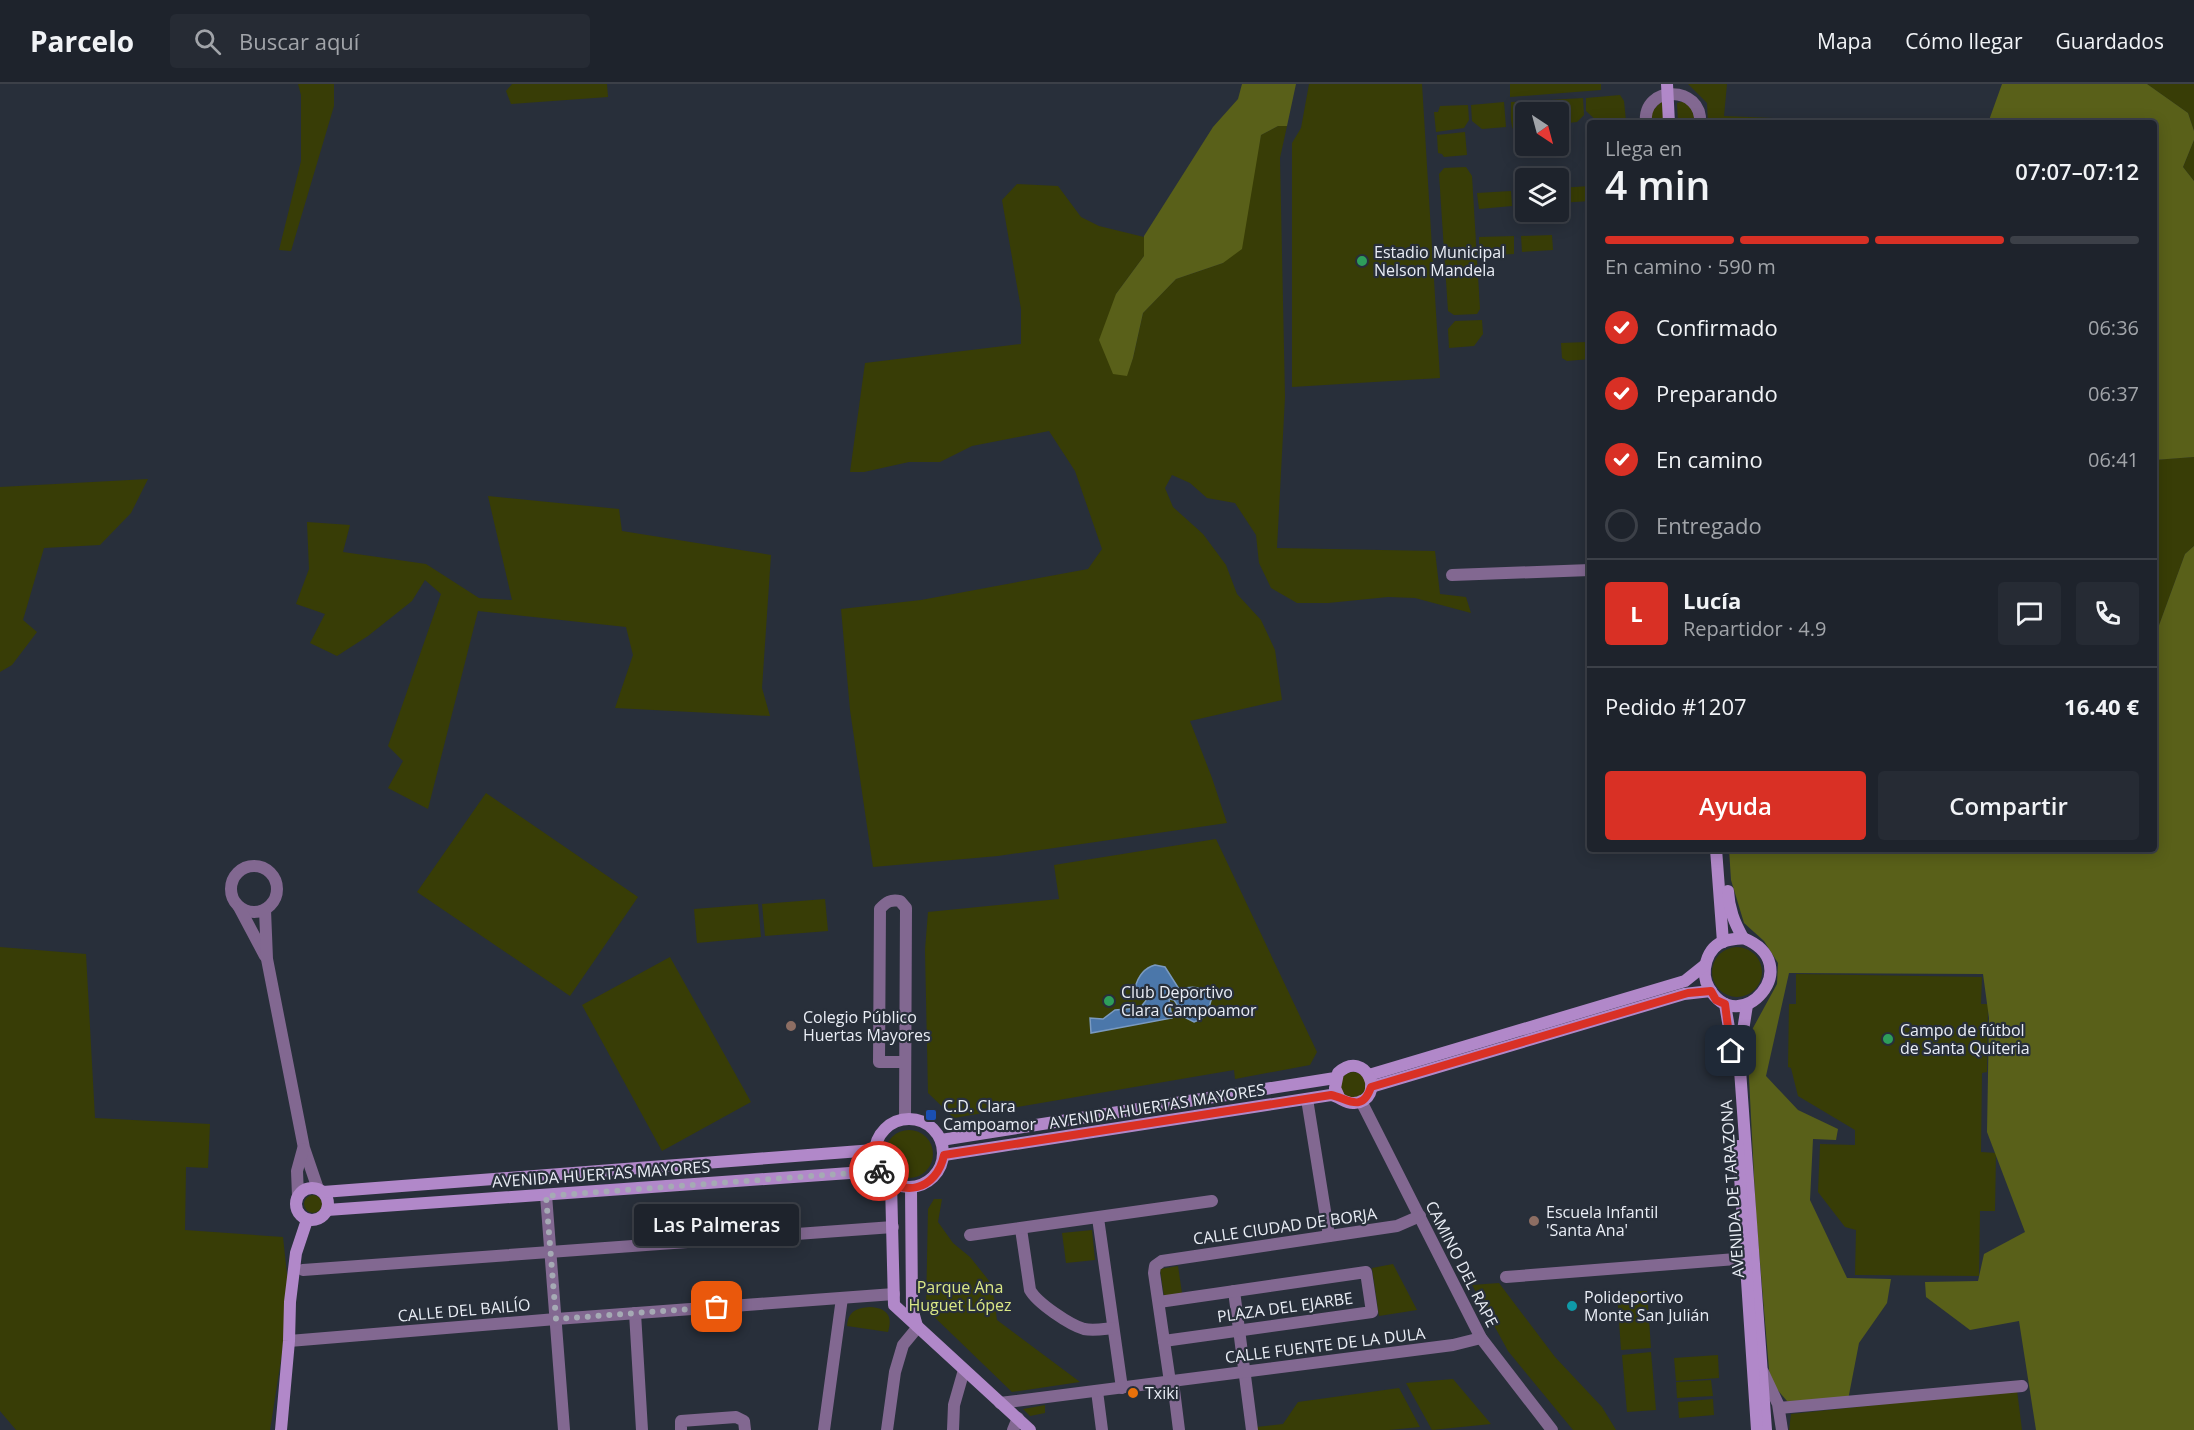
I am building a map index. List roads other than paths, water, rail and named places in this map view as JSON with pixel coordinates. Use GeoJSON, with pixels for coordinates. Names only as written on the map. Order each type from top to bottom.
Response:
{"type":"FeatureCollection","features":[{"type":"Feature","properties":{"kind":"street"},"geometry":{"type":"LineString","coordinates":[[1646,120],[1646,111],[1652,100],[1670,88]]}},
{"type":"Feature","properties":{"kind":"street"},"geometry":{"type":"LineString","coordinates":[[1669,120],[1670,88]]}},
{"type":"Feature","properties":{"kind":"street"},"geometry":{"type":"LineString","coordinates":[[1670,88],[1675,120]]}},
{"type":"Feature","properties":{"kind":"street"},"geometry":{"type":"LineString","coordinates":[[1670,88],[1695,104],[1701,115],[1700,120]]}},
{"type":"Feature","properties":{"kind":"street"},"geometry":{"type":"LineString","coordinates":[[1452,575],[1587,570]]}},
{"type":"Feature","properties":{"kind":"street"},"geometry":{"type":"LineString","coordinates":[[1716,852],[1723,942]]}},
{"type":"Feature","properties":{"kind":"street"},"geometry":{"type":"LineString","coordinates":[[1724,852],[1729,906],[1743,938]]}},
{"type":"Feature","properties":{"kind":"street"},"geometry":{"type":"LineString","coordinates":[[239,907],[247,912],[256,912],[265,910],[272,903],[277,886],[268,870],[260,866],[242,868],[235,874],[230,892],[267,959]]}},
{"type":"Feature","properties":{"kind":"street"},"geometry":{"type":"LineString","coordinates":[[905,1062],[879,1062],[880,909],[886,902],[893,900],[900,901],[906,908],[905,1119]]}},
{"type":"Feature","properties":{"kind":"street"},"geometry":{"type":"LineString","coordinates":[[265,910],[267,959],[304,1148],[328,1204],[327,1210],[319,1219],[307,1220],[297,1210],[297,1172],[304,1148]]}},
{"type":"Feature","properties":{"kind":"street"},"geometry":{"type":"LineString","coordinates":[[1743,938],[1758,945],[1764,952],[1770,963],[1771,976],[1759,998],[1746,1005],[1725,1004],[1716,1000],[1706,983],[1705,965],[1708,956],[1723,942],[1743,938]]}},
{"type":"Feature","properties":{"kind":"street","name":"AVENIDA HUERTAS MAYORES"},"geometry":{"type":"LineString","coordinates":[[1370,1081],[1685,981],[1705,965]]}},
{"type":"Feature","properties":{"kind":"street","name":"AVENIDA HUERTAS MAYORES"},"geometry":{"type":"LineString","coordinates":[[1370,1081],[1688,993],[1711,991]]}},
{"type":"Feature","properties":{"kind":"street","name":"AVENIDA DE TARAZONA"},"geometry":{"type":"LineString","coordinates":[[1725,1004],[1730,1034],[1758,1430]]}},
{"type":"Feature","properties":{"kind":"street","name":"AVENIDA DE TARAZONA"},"geometry":{"type":"LineString","coordinates":[[1746,1005],[1738,1056],[1766,1430]]}},
{"type":"Feature","properties":{"kind":"street","name":"AVENIDA HUERTAS MAYORES"},"geometry":{"type":"LineString","coordinates":[[941,1140],[1335,1078],[1342,1069],[1354,1066],[1360,1067],[1370,1081]]}},
{"type":"Feature","properties":{"kind":"street"},"geometry":{"type":"LineString","coordinates":[[1335,1078],[1335,1088],[1339,1097]]}},
{"type":"Feature","properties":{"kind":"street"},"geometry":{"type":"LineString","coordinates":[[1361,1101],[1366,1098],[1370,1081]]}},
{"type":"Feature","properties":{"kind":"street","name":"AVENIDA HUERTAS MAYORES"},"geometry":{"type":"LineString","coordinates":[[944,1155],[1331,1095],[1350,1103],[1361,1101]]}},
{"type":"Feature","properties":{"kind":"street"},"geometry":{"type":"LineString","coordinates":[[1307,1099],[1329,1236]]}},
{"type":"Feature","properties":{"kind":"street","name":"CAMINO DEL RAPE"},"geometry":{"type":"LineString","coordinates":[[1361,1101],[1481,1338],[1552,1430]]}},
{"type":"Feature","properties":{"kind":"street"},"geometry":{"type":"LineString","coordinates":[[916,1119],[935,1130],[941,1140],[944,1155],[942,1165],[930,1181],[921,1186],[901,1187],[891,1183],[878,1171],[874,1150],[877,1139],[893,1122],[916,1119]]}},
{"type":"Feature","properties":{"kind":"street","name":"AVENIDA HUERTAS MAYORES"},"geometry":{"type":"LineString","coordinates":[[321,1191],[874,1150]]}},
{"type":"Feature","properties":{"kind":"street","name":"AVENIDA HUERTAS MAYORES"},"geometry":{"type":"LineString","coordinates":[[327,1210],[878,1171]]}},
{"type":"Feature","properties":{"kind":"street"},"geometry":{"type":"LineString","coordinates":[[891,1183],[894,1305],[1000,1403],[1015,1424],[1030,1430]]}},
{"type":"Feature","properties":{"kind":"street"},"geometry":{"type":"LineString","coordinates":[[911,1188],[912,1308],[917,1328]]}},
{"type":"Feature","properties":{"kind":"street"},"geometry":{"type":"LineString","coordinates":[[298,1196],[307,1189],[321,1191]]}},
{"type":"Feature","properties":{"kind":"street"},"geometry":{"type":"LineString","coordinates":[[546,1196],[564,1430]]}},
{"type":"Feature","properties":{"kind":"street"},"geometry":{"type":"LineString","coordinates":[[970,1235],[1212,1201]]}},
{"type":"Feature","properties":{"kind":"street","name":"CALLE CIUDAD DE BORJA"},"geometry":{"type":"LineString","coordinates":[[1158,1302],[1154,1273],[1155,1266],[1162,1261],[1397,1227],[1420,1216]]}},
{"type":"Feature","properties":{"kind":"street"},"geometry":{"type":"LineString","coordinates":[[1098,1218],[1122,1388]]}},
{"type":"Feature","properties":{"kind":"street"},"geometry":{"type":"LineString","coordinates":[[281,1430],[290,1302],[296,1253],[307,1220]]}},
{"type":"Feature","properties":{"kind":"street"},"geometry":{"type":"LineString","coordinates":[[303,1270],[893,1227]]}},
{"type":"Feature","properties":{"kind":"street"},"geometry":{"type":"LineString","coordinates":[[1021,1229],[1030,1290],[1034,1297],[1056,1314],[1081,1328],[1092,1330],[1113,1328]]}},
{"type":"Feature","properties":{"kind":"street","name":"AVENIDA DE TARAZONA"},"geometry":{"type":"LineString","coordinates":[[1506,1277],[1736,1259],[1746,1262]]}},
{"type":"Feature","properties":{"kind":"street","name":"PLAZA DEL EJARBE"},"geometry":{"type":"LineString","coordinates":[[1164,1341],[1372,1312],[1366,1272],[1234,1292]]}},
{"type":"Feature","properties":{"kind":"street"},"geometry":{"type":"LineString","coordinates":[[1179,1430],[1158,1302],[1234,1292],[1252,1430]]}},
{"type":"Feature","properties":{"kind":"street","name":"CALLE DEL BAILÍO"},"geometry":{"type":"LineString","coordinates":[[289,1341],[894,1294]]}},
{"type":"Feature","properties":{"kind":"street"},"geometry":{"type":"LineString","coordinates":[[824,1430],[842,1298]]}},
{"type":"Feature","properties":{"kind":"street"},"geometry":{"type":"LineString","coordinates":[[635,1313],[642,1430]]}},
{"type":"Feature","properties":{"kind":"street"},"geometry":{"type":"LineString","coordinates":[[887,1430],[895,1372],[903,1345],[917,1328]]}},
{"type":"Feature","properties":{"kind":"street","name":"CALLE FUENTE DE LA DULA"},"geometry":{"type":"LineString","coordinates":[[1000,1403],[1453,1345],[1481,1338]]}},
{"type":"Feature","properties":{"kind":"street"},"geometry":{"type":"LineString","coordinates":[[952,1430],[954,1404],[964,1370]]}},
{"type":"Feature","properties":{"kind":"street","name":"AVENIDA DE TARAZONA"},"geometry":{"type":"LineString","coordinates":[[1762,1372],[1779,1408],[1782,1430]]}},
{"type":"Feature","properties":{"kind":"street"},"geometry":{"type":"LineString","coordinates":[[1779,1408],[2022,1386]]}},
{"type":"Feature","properties":{"kind":"street"},"geometry":{"type":"LineString","coordinates":[[1097,1391],[1102,1430]]}},
{"type":"Feature","properties":{"kind":"street"},"geometry":{"type":"LineString","coordinates":[[681,1430],[681,1421],[736,1417],[744,1421],[745,1430]]}},
{"type":"Feature","properties":{"kind":"water"},"geometry":{"type":"Polygon","coordinates":[[[1155,965],[1165,967],[1179,989],[1197,988],[1212,997],[1205,1015],[1194,1022],[1186,1018],[1174,1000],[1169,999],[1172,1018],[1091,1033],[1090,1018],[1103,1019],[1115,1010],[1140,1008],[1148,998],[1145,993],[1138,996],[1136,984],[1145,970],[1155,965]]]}},
{"type":"Feature","properties":{"kind":"place","name":"Estadio Municipal Nelson Mandela"},"geometry":{"type":"Point","coordinates":[1362,261]}},
{"type":"Feature","properties":{"kind":"place","name":"Club Deportivo Clara Campoamor"},"geometry":{"type":"Point","coordinates":[1109,1001]}},
{"type":"Feature","properties":{"kind":"place","name":"Colegio Público Huertas Mayores"},"geometry":{"type":"Point","coordinates":[791,1026]}},
{"type":"Feature","properties":{"kind":"place","name":"Campo de fútbol de Santa Quiteria"},"geometry":{"type":"Point","coordinates":[1888,1039]}},
{"type":"Feature","properties":{"kind":"place","name":"C.D. Clara Campoamor"},"geometry":{"type":"Point","coordinates":[931,1115]}},
{"type":"Feature","properties":{"kind":"place","name":"Escuela Infantil 'Santa Ana'"},"geometry":{"type":"Point","coordinates":[1534,1221]}},
{"type":"Feature","properties":{"kind":"place","name":"Polideportivo Monte San Julián"},"geometry":{"type":"Point","coordinates":[1572,1306]}},
{"type":"Feature","properties":{"kind":"place","name":"Las Palmeras"},"geometry":{"type":"Point","coordinates":[717,1307]}},
{"type":"Feature","properties":{"kind":"place","name":"Txiki"},"geometry":{"type":"Point","coordinates":[1133,1393]}},
{"type":"Feature","properties":{"kind":"park label","name":"Parque Ana Huguet López"},"geometry":{"type":"Point","coordinates":[960,1296]}}]}
